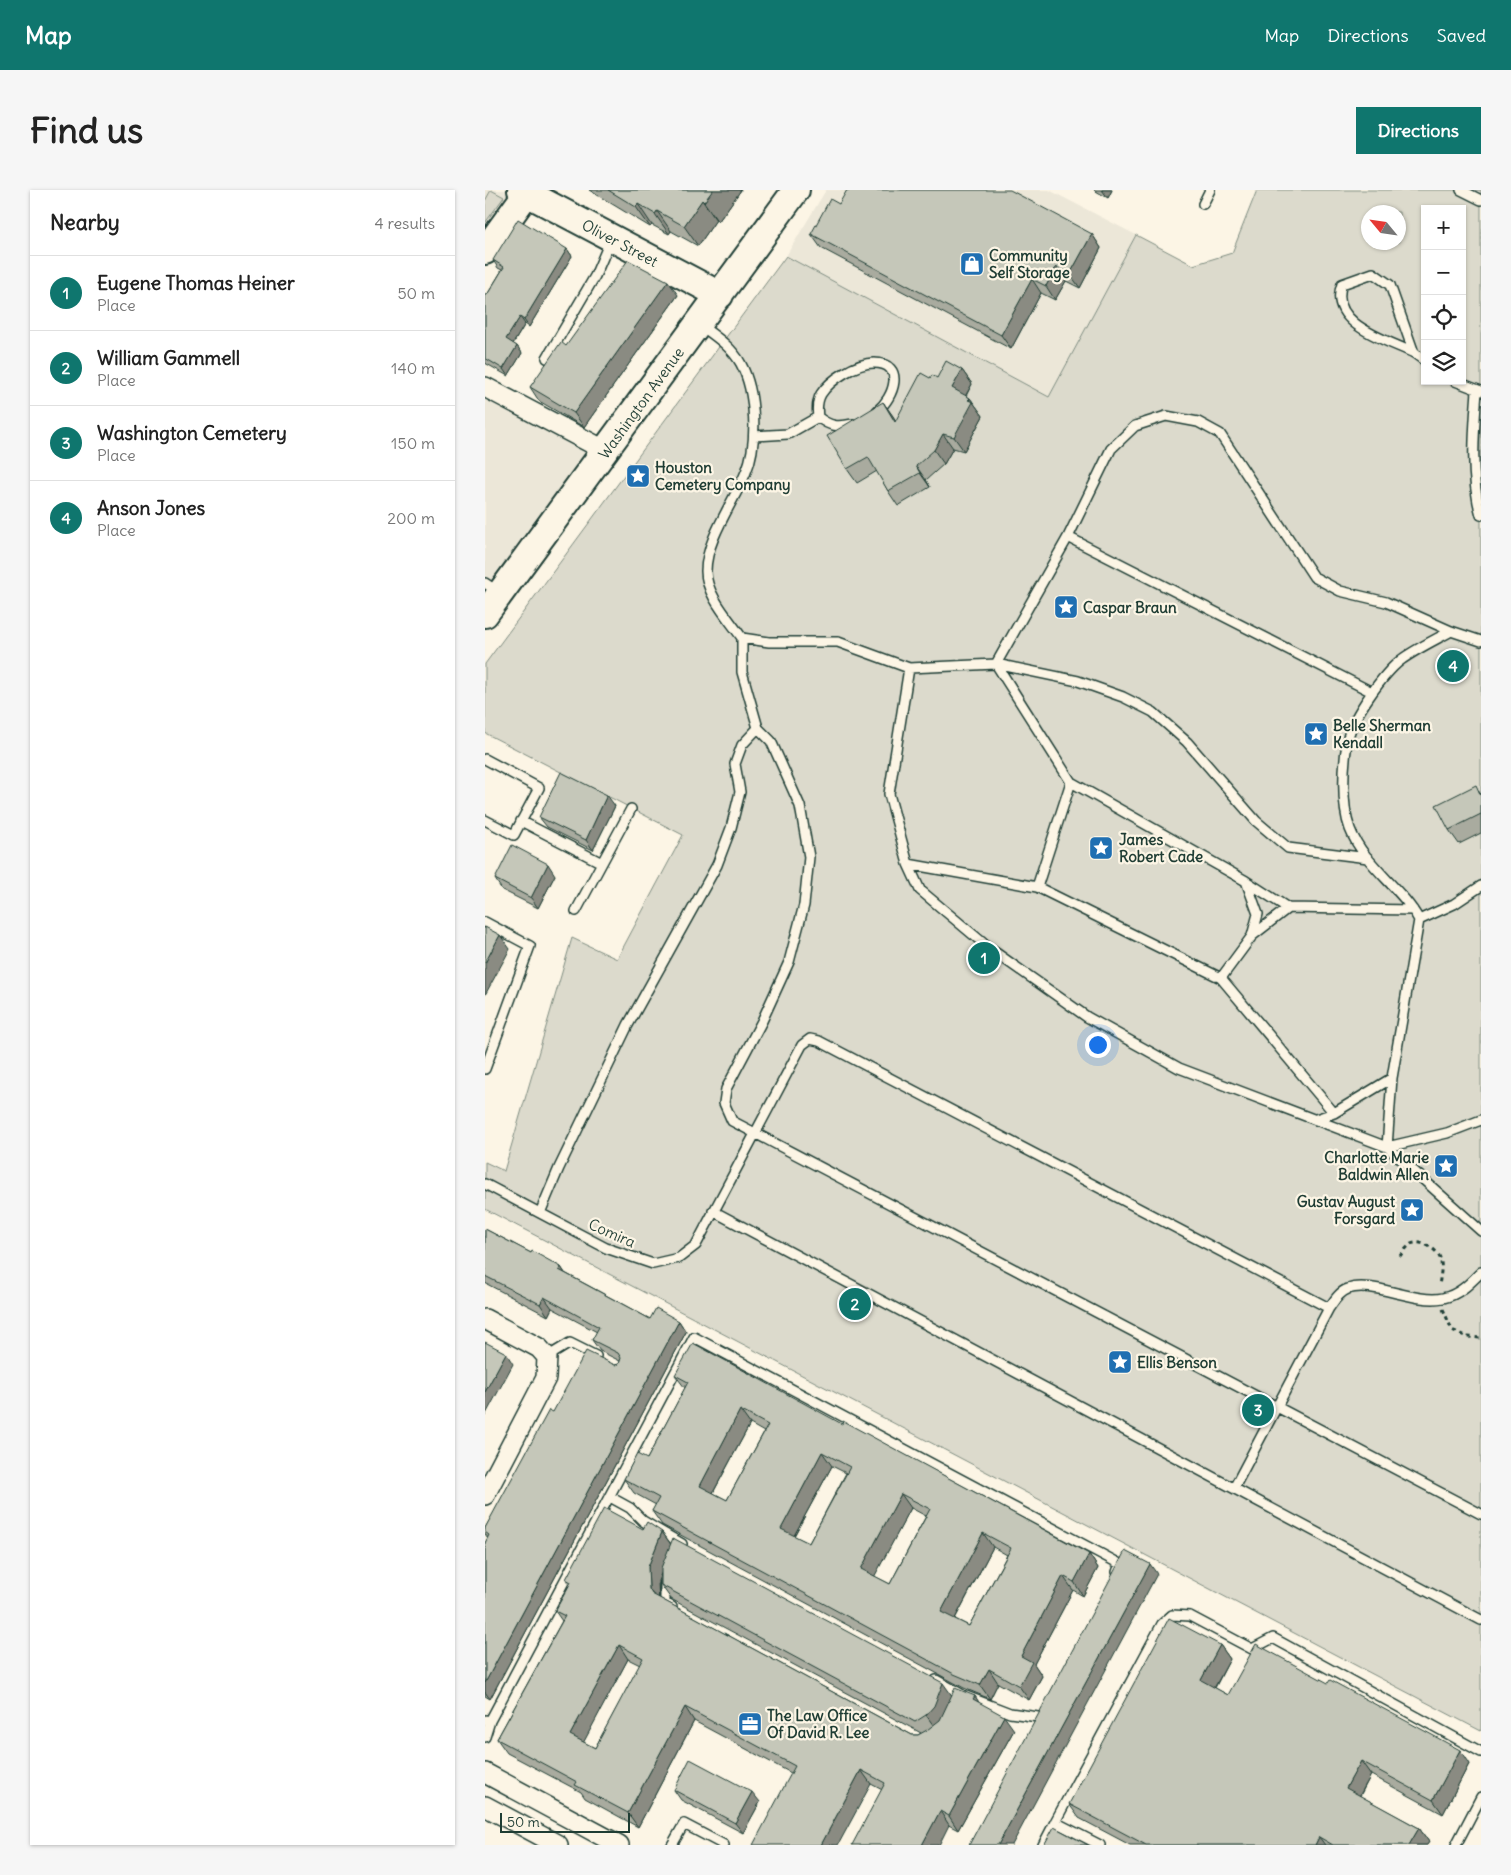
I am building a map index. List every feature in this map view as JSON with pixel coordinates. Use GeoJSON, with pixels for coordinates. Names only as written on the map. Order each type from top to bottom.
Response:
{"type":"FeatureCollection","features":[{"type":"Feature","properties":{"kind":"main road","name":"Washington Avenue"},"geometry":{"type":"LineString","coordinates":[[485,614],[493,589],[606,451],[796,190]]}},
{"type":"Feature","properties":{"kind":"main road","name":"Oliver Street"},"geometry":{"type":"LineString","coordinates":[[526,191],[611,239],[720,295]]}},
{"type":"Feature","properties":{"kind":"main road"},"geometry":{"type":"LineString","coordinates":[[485,251],[526,191]]}},
{"type":"Feature","properties":{"kind":"street"},"geometry":{"type":"LineString","coordinates":[[485,387],[606,451]]}},
{"type":"Feature","properties":{"kind":"street"},"geometry":{"type":"LineString","coordinates":[[485,1495],[546,1378],[547,1357],[539,1348],[486,1322]]}},
{"type":"Feature","properties":{"kind":"street"},"geometry":{"type":"LineString","coordinates":[[485,1773],[619,1845]]}},
{"type":"Feature","properties":{"kind":"street"},"geometry":{"type":"LineString","coordinates":[[485,1806],[558,1845]]}},
{"type":"Feature","properties":{"kind":"lane"},"geometry":{"type":"LineString","coordinates":[[1203,204],[1211,190]]}},
{"type":"Feature","properties":{"kind":"lane"},"geometry":{"type":"LineString","coordinates":[[1461,190],[1481,200]]}},
{"type":"Feature","properties":{"kind":"lane"},"geometry":{"type":"LineString","coordinates":[[547,358],[595,276],[611,239]]}},
{"type":"Feature","properties":{"kind":"lane"},"geometry":{"type":"LineString","coordinates":[[1414,353],[1390,284],[1373,273],[1342,284],[1338,294],[1339,304],[1347,317],[1357,326],[1421,358]]}},
{"type":"Feature","properties":{"kind":"lane"},"geometry":{"type":"LineString","coordinates":[[699,324],[729,347],[741,364],[749,386],[753,436],[747,470],[712,544],[706,572],[713,596],[742,638],[742,672],[759,728],[771,741],[800,806],[809,857],[804,905],[789,962],[762,1022],[726,1089],[724,1103],[732,1121],[753,1134],[1481,1514]]}},
{"type":"Feature","properties":{"kind":"lane"},"geometry":{"type":"LineString","coordinates":[[874,363],[888,368],[893,373],[895,383],[890,397],[880,409],[857,423],[838,428],[826,424],[818,417],[817,407],[821,394],[834,381],[856,367],[874,363]]}},
{"type":"Feature","properties":{"kind":"lane"},"geometry":{"type":"LineString","coordinates":[[1465,385],[1479,391],[1474,454],[1478,504],[1481,515]]}},
{"type":"Feature","properties":{"kind":"lane"},"geometry":{"type":"LineString","coordinates":[[997,664],[1068,537],[1111,449],[1135,426],[1166,416],[1198,422],[1220,434],[1314,577],[1340,591],[1386,602],[1451,631],[1481,641]]}},
{"type":"Feature","properties":{"kind":"lane"},"geometry":{"type":"LineString","coordinates":[[753,436],[788,434],[818,417]]}},
{"type":"Feature","properties":{"kind":"lane"},"geometry":{"type":"LineString","coordinates":[[1068,537],[1372,692]]}},
{"type":"Feature","properties":{"kind":"lane"},"geometry":{"type":"LineString","coordinates":[[1387,1147],[1392,1078],[1419,920],[1413,910],[1368,858],[1350,829],[1345,806],[1344,781],[1348,736],[1372,692],[1401,660],[1451,631]]}},
{"type":"Feature","properties":{"kind":"lane"},"geometry":{"type":"LineString","coordinates":[[742,638],[769,642],[838,642],[909,668],[997,664],[1078,681],[1153,712],[1187,742],[1256,821],[1288,848],[1368,858]]}},
{"type":"Feature","properties":{"kind":"lane"},"geometry":{"type":"LineString","coordinates":[[997,664],[1071,782],[1246,881],[1288,908],[1413,910]]}},
{"type":"Feature","properties":{"kind":"lane"},"geometry":{"type":"LineString","coordinates":[[909,668],[889,794],[908,864],[920,890],[989,948],[1087,1017],[1179,1068],[1387,1147],[1481,1231]]}},
{"type":"Feature","properties":{"kind":"lane"},"geometry":{"type":"LineString","coordinates":[[540,1213],[559,1168],[628,1024],[717,865],[731,828],[740,792],[735,764],[742,745],[759,728]]}},
{"type":"Feature","properties":{"kind":"lane"},"geometry":{"type":"LineString","coordinates":[[485,759],[539,788],[514,835],[485,820]]}},
{"type":"Feature","properties":{"kind":"lane"},"geometry":{"type":"LineString","coordinates":[[1037,887],[1071,782]]}},
{"type":"Feature","properties":{"kind":"lane"},"geometry":{"type":"LineString","coordinates":[[576,911],[631,809]]}},
{"type":"Feature","properties":{"kind":"lane"},"geometry":{"type":"LineString","coordinates":[[521,821],[602,863]]}},
{"type":"Feature","properties":{"kind":"lane"},"geometry":{"type":"LineString","coordinates":[[908,864],[1037,887],[1221,978],[1334,1113]]}},
{"type":"Feature","properties":{"kind":"lane"},"geometry":{"type":"LineString","coordinates":[[1246,881],[1258,914],[1252,936]]}},
{"type":"Feature","properties":{"kind":"lane"},"geometry":{"type":"LineString","coordinates":[[1419,920],[1454,904],[1481,886]]}},
{"type":"Feature","properties":{"kind":"lane"},"geometry":{"type":"LineString","coordinates":[[1221,978],[1252,936],[1288,908]]}},
{"type":"Feature","properties":{"kind":"lane"},"geometry":{"type":"LineString","coordinates":[[485,922],[530,946],[485,1069]]}},
{"type":"Feature","properties":{"kind":"lane","name":"Comira"},"geometry":{"type":"LineString","coordinates":[[485,1184],[606,1248],[653,1264],[679,1258],[696,1245],[801,1045],[810,1039],[819,1040],[1329,1308]]}},
{"type":"Feature","properties":{"kind":"lane"},"geometry":{"type":"LineString","coordinates":[[1316,1119],[1334,1113],[1392,1078]]}},
{"type":"Feature","properties":{"kind":"lane"},"geometry":{"type":"LineString","coordinates":[[1387,1147],[1447,1133],[1481,1120]]}},
{"type":"Feature","properties":{"kind":"lane"},"geometry":{"type":"LineString","coordinates":[[713,1211],[1481,1620]]}},
{"type":"Feature","properties":{"kind":"lane"},"geometry":{"type":"LineString","coordinates":[[1234,1488],[1329,1308],[1337,1297],[1347,1289],[1359,1287],[1427,1299],[1441,1299],[1466,1287],[1481,1272]]}},
{"type":"Feature","properties":{"kind":"lane"},"geometry":{"type":"LineString","coordinates":[[485,1737],[488,1720],[499,1704],[694,1338],[1121,1564],[1111,1581]]}},
{"type":"Feature","properties":{"kind":"lane"},"geometry":{"type":"LineString","coordinates":[[547,1357],[570,1344],[605,1361]]}},
{"type":"Feature","properties":{"kind":"lane"},"geometry":{"type":"LineString","coordinates":[[609,1497],[630,1508],[643,1521],[679,1547],[689,1548]]}},
{"type":"Feature","properties":{"kind":"lane"},"geometry":{"type":"LineString","coordinates":[[670,1566],[664,1581],[665,1604],[683,1613]]}},
{"type":"Feature","properties":{"kind":"lane"},"geometry":{"type":"LineString","coordinates":[[1043,1845],[1162,1624],[1172,1615],[1190,1616],[1252,1649],[1273,1638],[1481,1752]]}},
{"type":"Feature","properties":{"kind":"lane"},"geometry":{"type":"LineString","coordinates":[[926,1675],[961,1694],[1010,1713],[1038,1717]]}},
{"type":"Feature","properties":{"kind":"lane"},"geometry":{"type":"LineString","coordinates":[[958,1703],[961,1694]]}},
{"type":"Feature","properties":{"kind":"lane"},"geometry":{"type":"LineString","coordinates":[[1455,1845],[1481,1797]]}},
{"type":"Feature","properties":{"kind":"lane"},"geometry":{"type":"LineString","coordinates":[[1055,1822],[1100,1845]]}},
{"type":"Feature","properties":{"kind":"lane"},"geometry":{"type":"LineString","coordinates":[[672,1845],[684,1824],[724,1845]]}},
{"type":"Feature","properties":{"kind":"shaded area"},"geometry":{"type":"Polygon","coordinates":[[[485,190],[519,190],[485,237],[485,190]]]}},
{"type":"Feature","properties":{"kind":"shaded area"},"geometry":{"type":"Polygon","coordinates":[[[491,190],[504,197],[485,223],[485,201],[491,190]]]}},
{"type":"Feature","properties":{"kind":"shaded area"},"geometry":{"type":"Polygon","coordinates":[[[826,190],[1049,190],[1136,235],[1049,397],[786,256],[826,190]]]}},
{"type":"Feature","properties":{"kind":"shaded area"},"geometry":{"type":"Polygon","coordinates":[[[1257,190],[1481,190],[1481,1731],[485,1209],[485,1162],[504,1171],[572,938],[617,959],[683,835],[485,733],[485,664],[786,256],[1049,397],[1136,235],[1193,265],[1232,253],[1257,190]]]}},
{"type":"Feature","properties":{"kind":"shaded area"},"geometry":{"type":"Polygon","coordinates":[[[485,395],[590,451],[485,598],[485,395]]]}},
{"type":"Feature","properties":{"kind":"building"},"geometry":{"type":"Polygon","coordinates":[[[608,190],[713,190],[704,202],[702,200],[684,226],[657,211],[655,214],[638,204],[636,207],[608,190]]]}},
{"type":"Feature","properties":{"kind":"building","name":"Community Self Storage"},"geometry":{"type":"Polygon","coordinates":[[[847,190],[1010,190],[1092,234],[1070,274],[1056,267],[1046,286],[1032,279],[1001,335],[811,234],[830,199],[839,204],[847,190]]]}},
{"type":"Feature","properties":{"kind":"building"},"geometry":{"type":"Polygon","coordinates":[[[518,219],[567,249],[524,320],[520,317],[506,339],[517,346],[503,369],[485,358],[485,293],[487,295],[504,267],[493,260],[518,219]]]}},
{"type":"Feature","properties":{"kind":"building"},"geometry":{"type":"Polygon","coordinates":[[[628,260],[668,281],[574,413],[530,387],[561,342],[566,346],[628,260]]]}},
{"type":"Feature","properties":{"kind":"building"},"geometry":{"type":"Polygon","coordinates":[[[946,361],[962,370],[952,388],[970,398],[968,400],[973,402],[954,437],[943,434],[934,450],[916,466],[920,473],[888,491],[868,457],[847,469],[827,436],[883,402],[895,422],[921,373],[930,378],[932,375],[937,378],[946,361]]]}},
{"type":"Feature","properties":{"kind":"building"},"geometry":{"type":"Polygon","coordinates":[[[561,772],[607,795],[586,840],[539,817],[561,772]]]}},
{"type":"Feature","properties":{"kind":"building"},"geometry":{"type":"Polygon","coordinates":[[[1476,785],[1481,796],[1481,814],[1449,830],[1436,805],[1476,785]]]}},
{"type":"Feature","properties":{"kind":"building"},"geometry":{"type":"Polygon","coordinates":[[[512,845],[548,864],[531,898],[495,879],[512,845]]]}},
{"type":"Feature","properties":{"kind":"building"},"geometry":{"type":"Polygon","coordinates":[[[485,927],[500,935],[485,963],[485,927]]]}},
{"type":"Feature","properties":{"kind":"building"},"geometry":{"type":"Polygon","coordinates":[[[485,1229],[531,1253],[532,1251],[561,1267],[559,1270],[650,1319],[656,1308],[679,1321],[485,1683],[485,1543],[489,1535],[485,1532],[485,1528],[549,1410],[553,1412],[586,1351],[615,1365],[619,1364],[621,1358],[618,1353],[592,1340],[599,1327],[544,1297],[540,1304],[485,1276],[485,1229]]]}},
{"type":"Feature","properties":{"kind":"building"},"geometry":{"type":"Polygon","coordinates":[[[485,1342],[506,1353],[485,1392],[485,1342]]]}},
{"type":"Feature","properties":{"kind":"building"},"geometry":{"type":"Polygon","coordinates":[[[693,1343],[842,1424],[843,1421],[1089,1554],[1074,1582],[1063,1576],[1021,1656],[1032,1662],[1019,1686],[989,1669],[980,1685],[954,1674],[652,1511],[659,1498],[624,1479],[637,1454],[647,1459],[688,1382],[675,1375],[693,1343]],[[740,1410],[700,1486],[727,1500],[768,1425],[740,1410]],[[822,1452],[781,1529],[809,1543],[850,1467],[822,1452]],[[901,1494],[861,1569],[890,1584],[930,1509],[901,1494]],[[983,1533],[941,1612],[969,1626],[1011,1548],[983,1533]]]}},
{"type":"Feature","properties":{"kind":"building"},"geometry":{"type":"Polygon","coordinates":[[[604,1508],[643,1529],[647,1522],[662,1532],[648,1567],[649,1589],[652,1594],[912,1735],[918,1735],[940,1720],[955,1688],[975,1696],[973,1699],[1004,1716],[949,1816],[940,1811],[922,1845],[852,1845],[885,1783],[861,1770],[821,1845],[753,1845],[795,1766],[685,1707],[628,1813],[575,1785],[577,1782],[497,1739],[565,1616],[555,1611],[571,1582],[566,1579],[604,1508]],[[619,1645],[570,1735],[595,1748],[643,1658],[619,1645]]]}},
{"type":"Feature","properties":{"kind":"building"},"geometry":{"type":"Polygon","coordinates":[[[673,1538],[943,1683],[934,1706],[926,1715],[915,1722],[661,1585],[661,1568],[673,1538]]]}},
{"type":"Feature","properties":{"kind":"building"},"geometry":{"type":"Polygon","coordinates":[[[1125,1551],[1150,1564],[998,1845],[969,1845],[1125,1551]]]}},
{"type":"Feature","properties":{"kind":"building"},"geometry":{"type":"Polygon","coordinates":[[[1169,1618],[1220,1645],[1201,1680],[1228,1695],[1256,1644],[1328,1683],[1330,1680],[1460,1750],[1433,1800],[1361,1761],[1346,1788],[1419,1828],[1409,1845],[1333,1845],[1319,1837],[1315,1845],[1146,1845],[1069,1804],[1169,1618]]]}},
{"type":"Feature","properties":{"kind":"building"},"geometry":{"type":"Polygon","coordinates":[[[690,1759],[752,1792],[735,1823],[674,1790],[690,1759]]]}},
{"type":"Feature","properties":{"kind":"building"},"geometry":{"type":"Polygon","coordinates":[[[1054,1827],[1088,1845],[1044,1845],[1054,1827]]]}},
{"type":"Feature","properties":{"kind":"place","name":"Community Self Storage"},"geometry":{"type":"Point","coordinates":[972,264]}},
{"type":"Feature","properties":{"kind":"place","name":"Houston Cemetery Company"},"geometry":{"type":"Point","coordinates":[638,476]}},
{"type":"Feature","properties":{"kind":"place","name":"Caspar Braun"},"geometry":{"type":"Point","coordinates":[1066,607]}},
{"type":"Feature","properties":{"kind":"place","name":"Anson Jones"},"geometry":{"type":"Point","coordinates":[1453,666]}},
{"type":"Feature","properties":{"kind":"place","name":"Belle Sherman Kendall"},"geometry":{"type":"Point","coordinates":[1316,734]}},
{"type":"Feature","properties":{"kind":"place","name":"James Robert Cade"},"geometry":{"type":"Point","coordinates":[1101,848]}},
{"type":"Feature","properties":{"kind":"place","name":"Eugene Thomas Heiner"},"geometry":{"type":"Point","coordinates":[984,958]}},
{"type":"Feature","properties":{"kind":"place","name":"Charlotte Marie Baldwin Allen"},"geometry":{"type":"Point","coordinates":[1446,1166]}},
{"type":"Feature","properties":{"kind":"place","name":"Gustav August Forsgard"},"geometry":{"type":"Point","coordinates":[1412,1210]}},
{"type":"Feature","properties":{"kind":"place","name":"William Gammell"},"geometry":{"type":"Point","coordinates":[855,1304]}},
{"type":"Feature","properties":{"kind":"place","name":"Ellis Benson"},"geometry":{"type":"Point","coordinates":[1120,1362]}},
{"type":"Feature","properties":{"kind":"place","name":"Washington Cemetery"},"geometry":{"type":"Point","coordinates":[1258,1410]}},
{"type":"Feature","properties":{"kind":"place","name":"The Law Office Of David R. Lee"},"geometry":{"type":"Point","coordinates":[750,1724]}}]}
